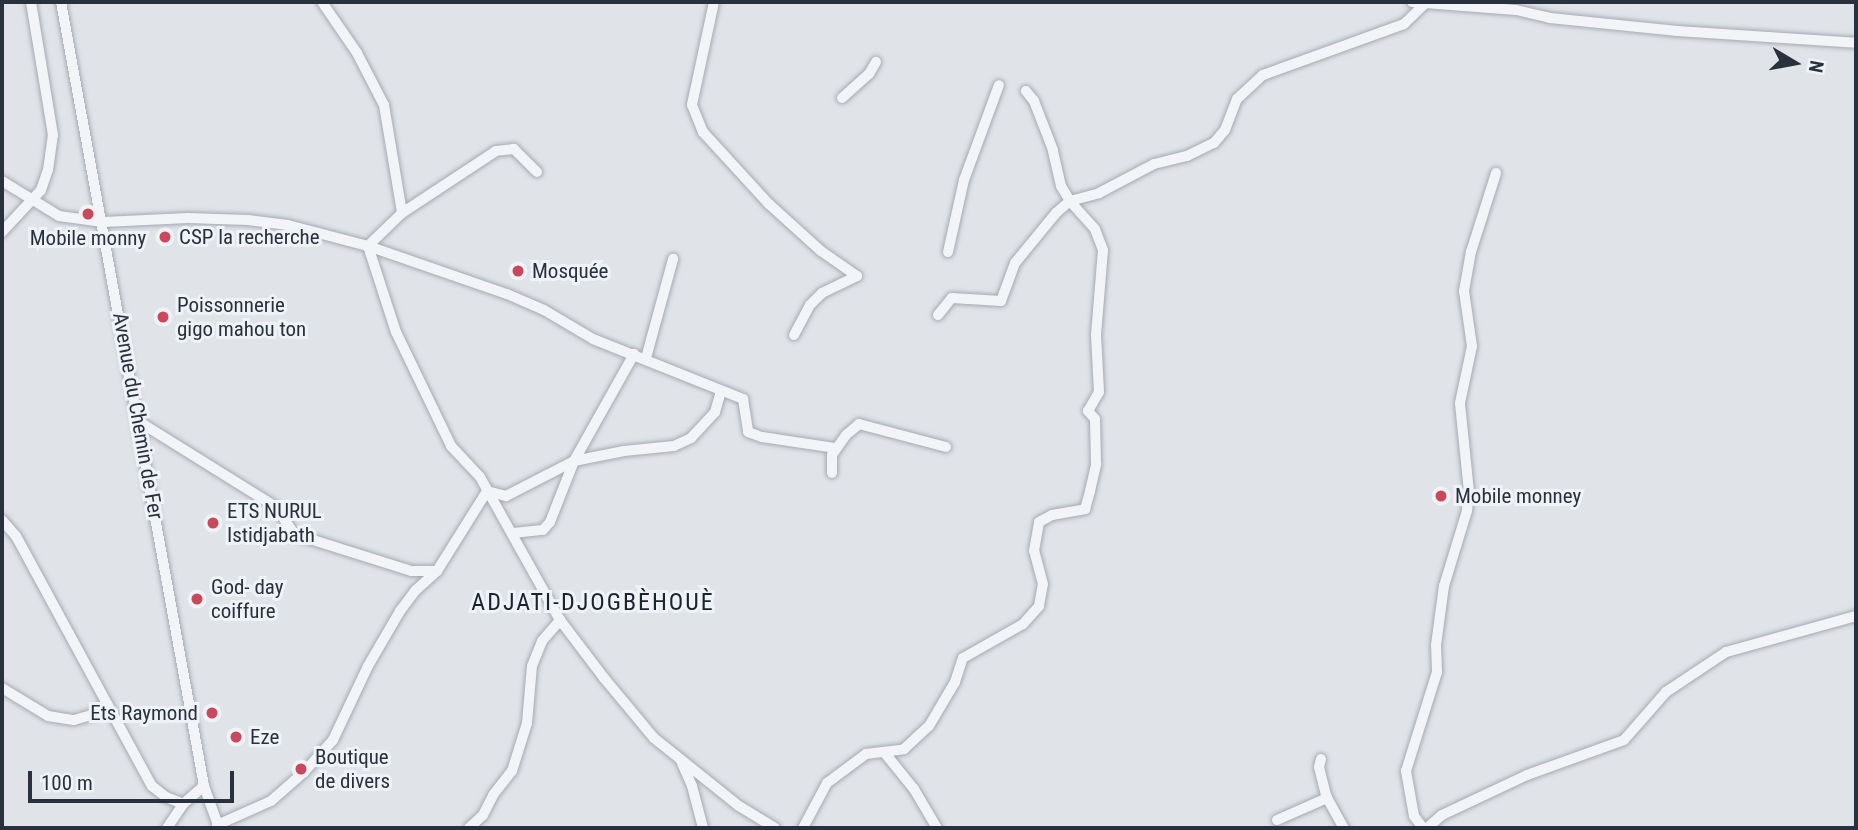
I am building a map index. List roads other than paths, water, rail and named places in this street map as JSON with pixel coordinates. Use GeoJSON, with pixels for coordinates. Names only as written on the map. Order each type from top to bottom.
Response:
{"type":"FeatureCollection","features":[{"type":"Feature","properties":{"kind":"street"},"geometry":{"type":"LineString","coordinates":[[2,232],[41,190],[48,170],[53,135],[31,2]]}},
{"type":"Feature","properties":{"kind":"street","name":"Avenue du Chemin de Fer"},"geometry":{"type":"LineString","coordinates":[[61,2],[204,786],[218,827]]}},
{"type":"Feature","properties":{"kind":"street"},"geometry":{"type":"LineString","coordinates":[[321,2],[357,53],[384,105],[402,213]]}},
{"type":"Feature","properties":{"kind":"street"},"geometry":{"type":"LineString","coordinates":[[714,2],[692,105],[703,132],[730,165],[778,213],[821,251],[858,276],[822,293],[810,305],[794,335]]}},
{"type":"Feature","properties":{"kind":"street"},"geometry":{"type":"LineString","coordinates":[[1412,2],[1520,6],[1550,18],[1678,31],[1856,43]]}},
{"type":"Feature","properties":{"kind":"street"},"geometry":{"type":"LineString","coordinates":[[938,315],[952,298],[1001,301],[1015,263],[1070,201],[1099,193],[1153,163],[1187,156],[1214,143],[1224,131],[1237,99],[1263,75],[1404,24],[1427,3]]}},
{"type":"Feature","properties":{"kind":"street"},"geometry":{"type":"LineString","coordinates":[[842,98],[869,74],[876,62]]}},
{"type":"Feature","properties":{"kind":"street"},"geometry":{"type":"LineString","coordinates":[[948,251],[964,180],[999,85]]}},
{"type":"Feature","properties":{"kind":"street"},"geometry":{"type":"LineString","coordinates":[[803,828],[827,783],[866,754],[904,748],[929,726],[955,682],[963,658],[1023,624],[1039,606],[1043,584],[1034,551],[1039,522],[1052,514],[1085,509],[1096,464],[1095,419],[1088,411],[1099,392],[1096,335],[1104,250],[1095,229],[1070,201],[1061,186],[1053,150],[1034,101],[1026,91]]}},
{"type":"Feature","properties":{"kind":"street"},"geometry":{"type":"LineString","coordinates":[[368,246],[402,213],[505,148],[514,149],[537,172]]}},
{"type":"Feature","properties":{"kind":"street"},"geometry":{"type":"LineString","coordinates":[[1496,173],[1471,252],[1464,291],[1472,346],[1460,403],[1469,492],[1444,586],[1436,645],[1437,672],[1406,771],[1414,816],[1425,828],[1442,815],[1527,775],[1625,740],[1666,692],[1726,652],[1856,616]]}},
{"type":"Feature","properties":{"kind":"street"},"geometry":{"type":"LineString","coordinates":[[2,181],[59,216],[103,222],[188,218],[248,220],[288,225],[368,246],[506,294],[544,310],[593,339],[743,399],[748,432],[762,437],[836,448]]}},
{"type":"Feature","properties":{"kind":"street"},"geometry":{"type":"LineString","coordinates":[[368,246],[396,332],[428,402],[451,446],[480,477],[560,620],[654,738],[739,806],[775,828]]}},
{"type":"Feature","properties":{"kind":"street"},"geometry":{"type":"LineString","coordinates":[[646,358],[673,259]]}},
{"type":"Feature","properties":{"kind":"street"},"geometry":{"type":"LineString","coordinates":[[513,533],[543,530],[550,522],[574,461],[634,354]]}},
{"type":"Feature","properties":{"kind":"street"},"geometry":{"type":"LineString","coordinates":[[487,491],[506,496],[574,461],[674,446],[691,438],[715,412],[721,391]]}},
{"type":"Feature","properties":{"kind":"street"},"geometry":{"type":"LineString","coordinates":[[138,421],[276,507],[294,534],[411,571],[437,571]]}},
{"type":"Feature","properties":{"kind":"street"},"geometry":{"type":"LineString","coordinates":[[832,473],[832,455],[859,424],[946,447]]}},
{"type":"Feature","properties":{"kind":"street"},"geometry":{"type":"LineString","coordinates":[[218,827],[271,801],[304,772],[333,740],[368,666],[400,611],[416,590],[437,571],[487,491]]}},
{"type":"Feature","properties":{"kind":"street"},"geometry":{"type":"LineString","coordinates":[[2,520],[16,536],[152,786],[166,797],[183,804]]}},
{"type":"Feature","properties":{"kind":"street"},"geometry":{"type":"LineString","coordinates":[[469,828],[483,815],[493,795],[512,771],[527,723],[532,666],[542,641],[560,620]]}},
{"type":"Feature","properties":{"kind":"street"},"geometry":{"type":"LineString","coordinates":[[2,688],[48,716],[74,720],[92,715],[108,704]]}},
{"type":"Feature","properties":{"kind":"street"},"geometry":{"type":"LineString","coordinates":[[884,752],[914,789],[936,828]]}},
{"type":"Feature","properties":{"kind":"street"},"geometry":{"type":"LineString","coordinates":[[680,758],[692,786],[704,828]]}},
{"type":"Feature","properties":{"kind":"street"},"geometry":{"type":"LineString","coordinates":[[1321,759],[1319,768],[1327,798],[1344,828]]}},
{"type":"Feature","properties":{"kind":"street"},"geometry":{"type":"LineString","coordinates":[[167,828],[183,804],[204,786]]}},
{"type":"Feature","properties":{"kind":"street"},"geometry":{"type":"LineString","coordinates":[[1277,820],[1327,798]]}},
{"type":"Feature","properties":{"kind":"place","name":"Mobile monny"},"geometry":{"type":"Point","coordinates":[88,214]}},
{"type":"Feature","properties":{"kind":"place","name":"CSP la recherche"},"geometry":{"type":"Point","coordinates":[165,237]}},
{"type":"Feature","properties":{"kind":"place","name":"Mosquée"},"geometry":{"type":"Point","coordinates":[518,271]}},
{"type":"Feature","properties":{"kind":"place","name":"Poissonnerie gigo mahou ton"},"geometry":{"type":"Point","coordinates":[163,317]}},
{"type":"Feature","properties":{"kind":"place","name":"Mobile monney"},"geometry":{"type":"Point","coordinates":[1441,496]}},
{"type":"Feature","properties":{"kind":"place","name":"ETS NURUL Istidjabath"},"geometry":{"type":"Point","coordinates":[213,523]}},
{"type":"Feature","properties":{"kind":"place","name":"God- day coiffure"},"geometry":{"type":"Point","coordinates":[197,599]}},
{"type":"Feature","properties":{"kind":"place","name":"Ets Raymond"},"geometry":{"type":"Point","coordinates":[212,713]}},
{"type":"Feature","properties":{"kind":"place","name":"Eze"},"geometry":{"type":"Point","coordinates":[236,737]}},
{"type":"Feature","properties":{"kind":"place","name":"Boutique de divers"},"geometry":{"type":"Point","coordinates":[301,769]}},
{"type":"Feature","properties":{"kind":"district","name":"ADJATI-DJOGBÈHOUÈ"},"geometry":{"type":"Point","coordinates":[593,603]}}]}
